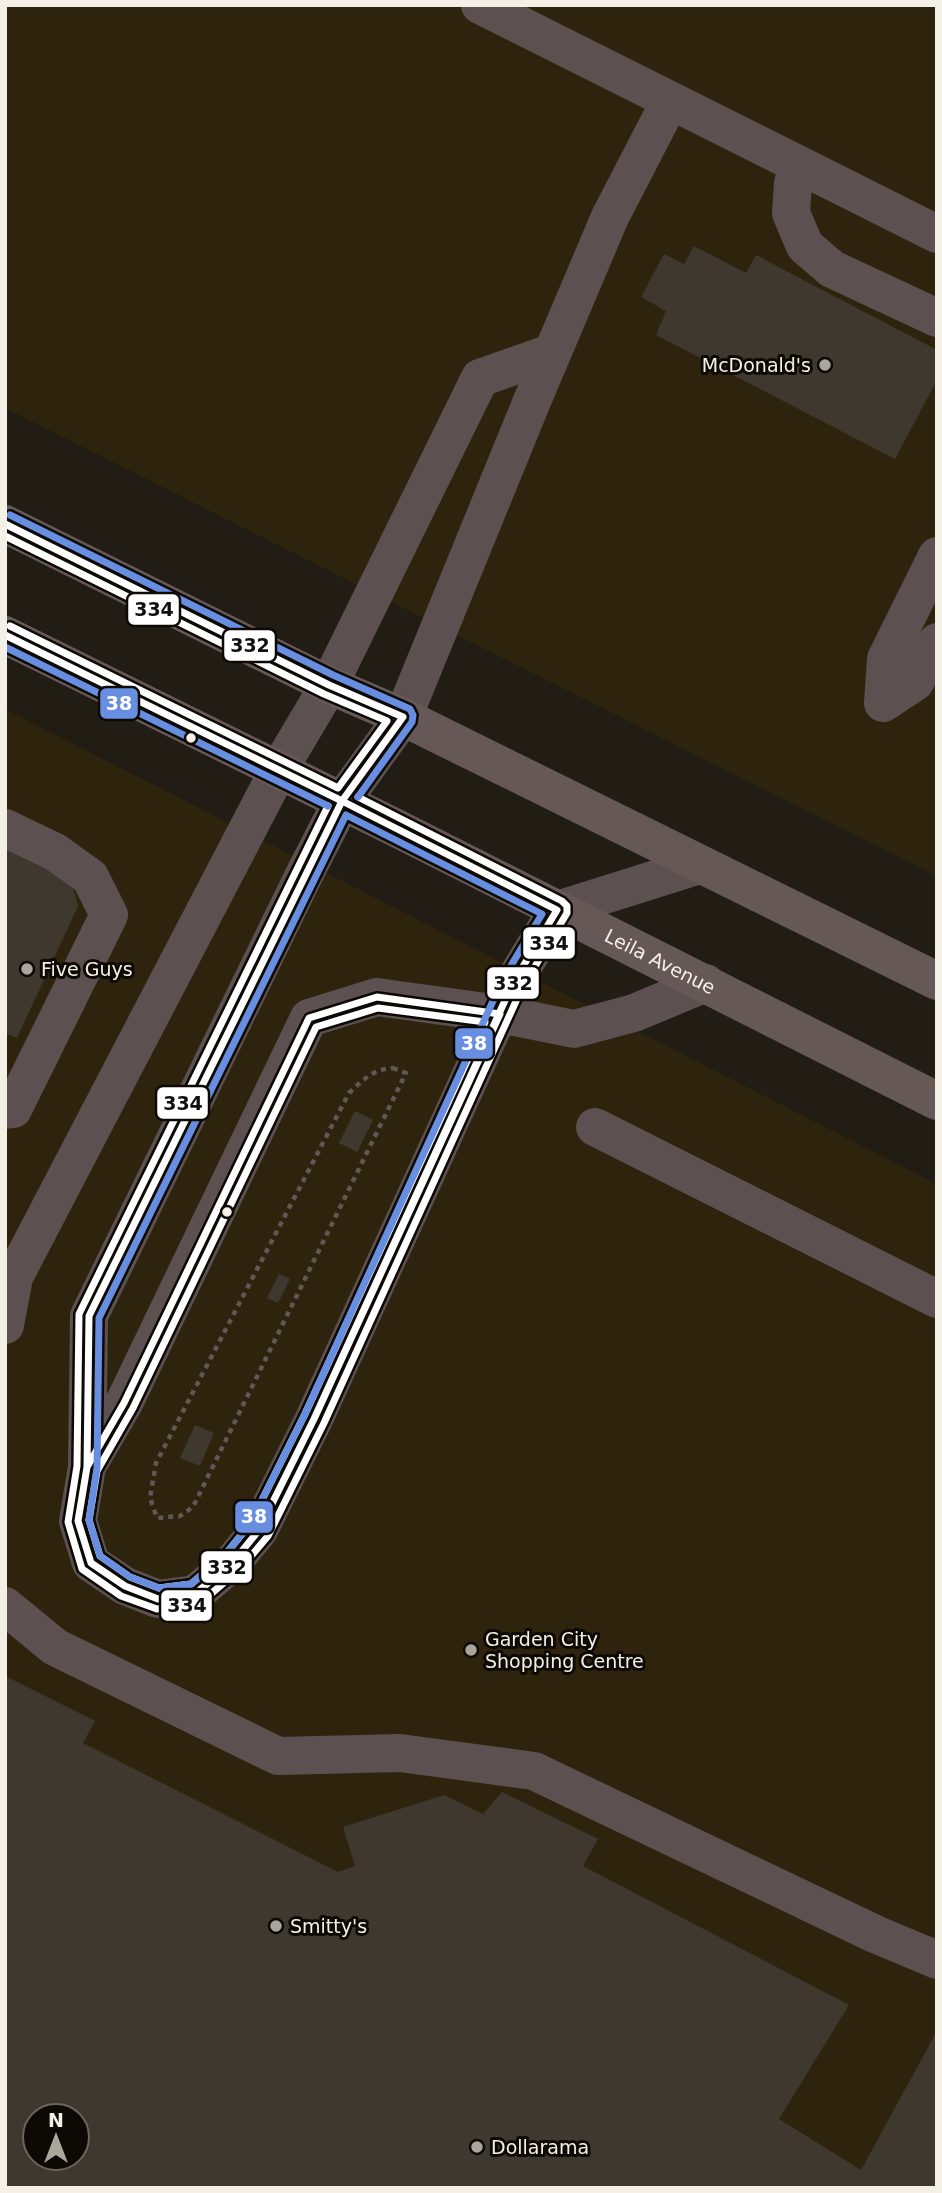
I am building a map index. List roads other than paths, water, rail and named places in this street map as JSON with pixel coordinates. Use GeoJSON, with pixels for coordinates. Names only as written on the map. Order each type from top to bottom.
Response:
{"type":"FeatureCollection","features":[{"type":"Feature","properties":{"kind":"main road"},"geometry":{"type":"LineString","coordinates":[[5,524],[937,981]]}},
{"type":"Feature","properties":{"kind":"main road","name":"Leila Avenue"},"geometry":{"type":"LineString","coordinates":[[5,635],[342,801],[937,1101]]}},
{"type":"Feature","properties":{"kind":"lane"},"geometry":{"type":"LineString","coordinates":[[480,5],[937,234]]}},
{"type":"Feature","properties":{"kind":"lane"},"geometry":{"type":"LineString","coordinates":[[670,101],[610,217],[551,354],[403,717],[342,801],[89,1316],[87,1467],[78,1521],[90,1563],[125,1586],[158,1599],[195,1594],[233,1562],[259,1530],[314,1419],[513,983],[557,910],[700,864]]}},
{"type":"Feature","properties":{"kind":"lane"},"geometry":{"type":"LineString","coordinates":[[799,166],[793,183],[792,213],[805,246],[832,269],[937,318]]}},
{"type":"Feature","properties":{"kind":"lane"},"geometry":{"type":"LineString","coordinates":[[5,1325],[14,1277],[278,771],[329,685],[480,378],[551,354]]}},
{"type":"Feature","properties":{"kind":"lane"},"geometry":{"type":"LineString","coordinates":[[937,556],[886,659],[883,703],[915,682],[937,642]]}},
{"type":"Feature","properties":{"kind":"lane"},"geometry":{"type":"LineString","coordinates":[[5,828],[55,852],[90,877],[109,915],[13,1109],[5,1110]]}},
{"type":"Feature","properties":{"kind":"lane"},"geometry":{"type":"LineString","coordinates":[[87,1467],[124,1403],[309,1018],[377,997],[500,1014],[573,1029],[634,1013],[706,983]]}},
{"type":"Feature","properties":{"kind":"lane"},"geometry":{"type":"LineString","coordinates":[[594,1127],[937,1299]]}},
{"type":"Feature","properties":{"kind":"lane"},"geometry":{"type":"LineString","coordinates":[[5,1606],[55,1647],[278,1756],[400,1753],[534,1771],[937,1960]]}},
{"type":"Feature","properties":{"kind":"place","name":"McDonald's"},"geometry":{"type":"Point","coordinates":[825,365]}},
{"type":"Feature","properties":{"kind":"place","name":"Five Guys"},"geometry":{"type":"Point","coordinates":[27,969]}},
{"type":"Feature","properties":{"kind":"place","name":"Garden City Shopping Centre"},"geometry":{"type":"Point","coordinates":[471,1650]}},
{"type":"Feature","properties":{"kind":"place","name":"Smitty's"},"geometry":{"type":"Point","coordinates":[276,1926]}},
{"type":"Feature","properties":{"kind":"place","name":"Dollarama"},"geometry":{"type":"Point","coordinates":[477,2147]}}]}
